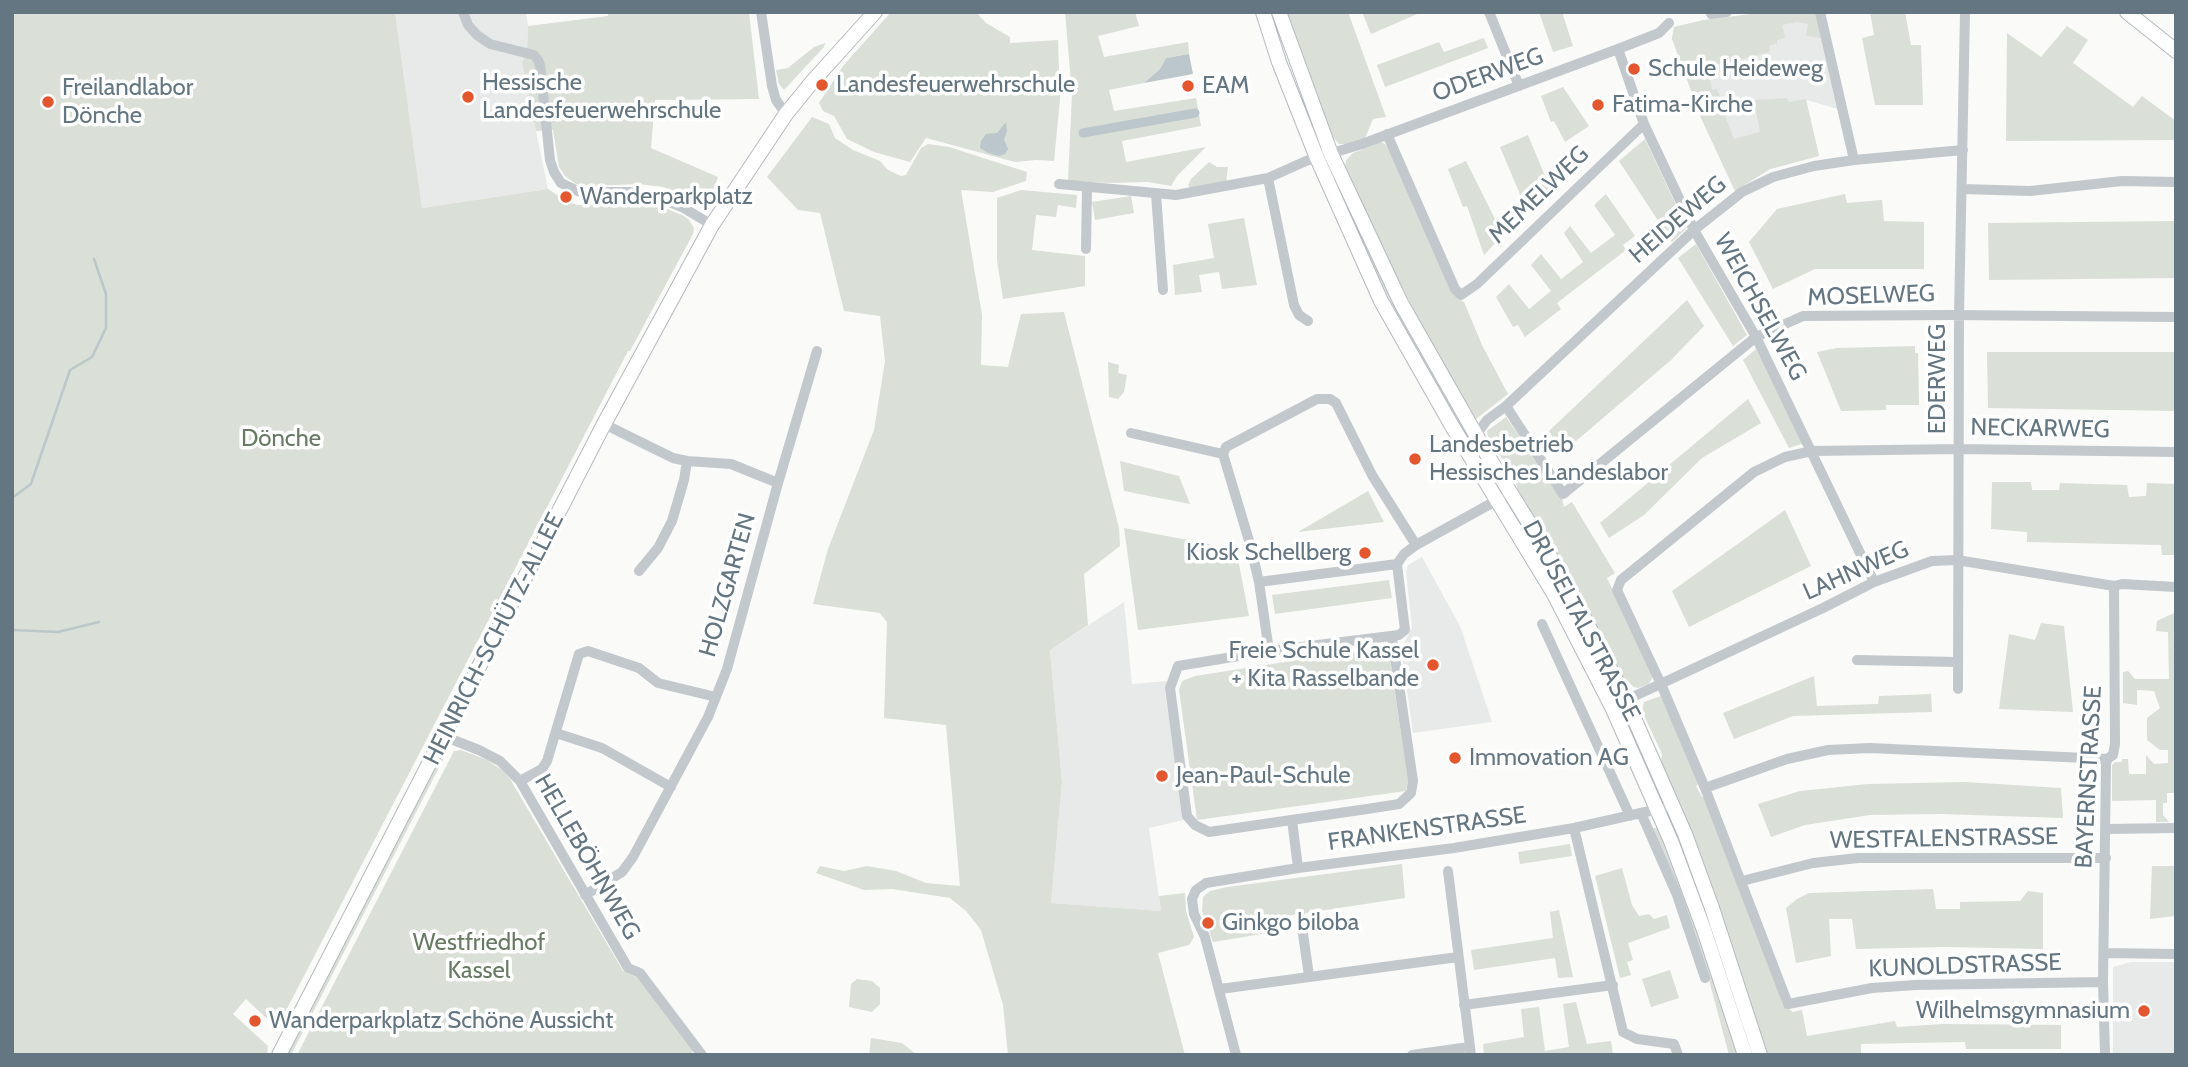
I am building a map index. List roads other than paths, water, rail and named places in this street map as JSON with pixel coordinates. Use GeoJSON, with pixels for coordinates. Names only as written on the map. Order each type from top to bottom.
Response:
{"type":"FeatureCollection","features":[{"type":"Feature","properties":{"kind":"main road","name":"HEINRICH-SCHÜTZ-ALLEE"},"geometry":{"type":"LineString","coordinates":[[279,1055],[604,424],[712,225],[786,114],[811,82],[875,12]]}},
{"type":"Feature","properties":{"kind":"main road","name":"DRUSELTALSTRASSE"},"geometry":{"type":"LineString","coordinates":[[1263,12],[1279,62],[1324,156],[1401,303],[1476,435],[1504,496],[1612,707],[1658,809],[1704,930],[1745,1055]]}},
{"type":"Feature","properties":{"kind":"main road","name":"DRUSELTALSTRASSE"},"geometry":{"type":"LineString","coordinates":[[1279,12],[1324,156],[1381,301],[1452,426],[1567,586],[1626,700],[1673,804],[1712,908],[1760,1055]]}},
{"type":"Feature","properties":{"kind":"main road"},"geometry":{"type":"LineString","coordinates":[[2127,12],[2176,51]]}},
{"type":"Feature","properties":{"kind":"street"},"geometry":{"type":"LineString","coordinates":[[463,12],[468,25],[490,44],[534,55],[538,60],[550,160],[561,183],[580,192],[629,192],[657,197],[682,206],[712,225]]}},
{"type":"Feature","properties":{"kind":"street"},"geometry":{"type":"LineString","coordinates":[[761,12],[772,86],[776,100],[786,114]]}},
{"type":"Feature","properties":{"kind":"street"},"geometry":{"type":"LineString","coordinates":[[1489,12],[1519,86]]}},
{"type":"Feature","properties":{"kind":"street"},"geometry":{"type":"LineString","coordinates":[[1711,14],[1727,12]]}},
{"type":"Feature","properties":{"kind":"street"},"geometry":{"type":"LineString","coordinates":[[1820,12],[1854,160]]}},
{"type":"Feature","properties":{"kind":"street","name":"EDERWEG"},"geometry":{"type":"LineString","coordinates":[[1958,689],[1959,315],[1965,12]]}},
{"type":"Feature","properties":{"kind":"street","name":"ODERWEG"},"geometry":{"type":"LineString","coordinates":[[1059,184],[1176,195],[1268,178],[1618,49],[1658,33],[1669,23]]}},
{"type":"Feature","properties":{"kind":"street","name":"WEICHSELWEG"},"geometry":{"type":"LineString","coordinates":[[1618,49],[1644,124],[1694,230],[1756,337],[1874,582]]}},
{"type":"Feature","properties":{"kind":"street","name":"MEMELWEG"},"geometry":{"type":"LineString","coordinates":[[1387,134],[1455,289],[1461,295],[1477,284],[1644,124]]}},
{"type":"Feature","properties":{"kind":"street","name":"HEIDEWEG"},"geometry":{"type":"LineString","coordinates":[[1476,435],[1487,420],[1506,406],[1694,230],[1742,192],[1773,177],[1814,166],[1963,149]]}},
{"type":"Feature","properties":{"kind":"street"},"geometry":{"type":"LineString","coordinates":[[1268,178],[1294,305],[1299,315],[1308,321]]}},
{"type":"Feature","properties":{"kind":"street"},"geometry":{"type":"LineString","coordinates":[[1962,189],[2030,191],[2122,181],[2176,182]]}},
{"type":"Feature","properties":{"kind":"street"},"geometry":{"type":"LineString","coordinates":[[1086,249],[1087,188]]}},
{"type":"Feature","properties":{"kind":"street"},"geometry":{"type":"LineString","coordinates":[[1156,194],[1163,290]]}},
{"type":"Feature","properties":{"kind":"street","name":"MOSELWEG"},"geometry":{"type":"LineString","coordinates":[[1506,406],[1563,494],[1756,337],[1803,316],[2176,317]]}},
{"type":"Feature","properties":{"kind":"street","name":"HOLZGARTEN"},"geometry":{"type":"LineString","coordinates":[[586,895],[622,872],[634,857],[708,717],[727,669],[778,483],[818,364],[817,351]]}},
{"type":"Feature","properties":{"kind":"street"},"geometry":{"type":"LineString","coordinates":[[1269,651],[1259,582],[1223,454],[1226,447],[1317,399],[1329,399],[1336,403],[1373,475],[1416,545]]}},
{"type":"Feature","properties":{"kind":"street"},"geometry":{"type":"LineString","coordinates":[[604,424],[673,458],[731,464],[778,483]]}},
{"type":"Feature","properties":{"kind":"street"},"geometry":{"type":"LineString","coordinates":[[1131,432],[1223,454]]}},
{"type":"Feature","properties":{"kind":"street","name":"NECKARWEG"},"geometry":{"type":"LineString","coordinates":[[1617,590],[1621,580],[1754,472],[1785,457],[1812,451],[1959,449],[2176,452]]}},
{"type":"Feature","properties":{"kind":"street"},"geometry":{"type":"LineString","coordinates":[[639,571],[658,548],[673,521],[687,461]]}},
{"type":"Feature","properties":{"kind":"street"},"geometry":{"type":"LineString","coordinates":[[1259,582],[1397,564],[1416,545],[1504,496]]}},
{"type":"Feature","properties":{"kind":"street","name":"LAHNWEG"},"geometry":{"type":"LineString","coordinates":[[1612,707],[1874,582],[1932,561],[1957,560],[2115,586],[2122,584],[2176,587]]}},
{"type":"Feature","properties":{"kind":"street"},"geometry":{"type":"LineString","coordinates":[[1392,636],[1413,781],[1411,793],[1399,804],[1292,820],[1209,832],[1195,825],[1187,816],[1170,688],[1178,666],[1269,651],[1399,635],[1405,630],[1397,564]]}},
{"type":"Feature","properties":{"kind":"street","name":"BAYERNSTRASSE"},"geometry":{"type":"LineString","coordinates":[[2105,1055],[2103,982],[2107,759],[2113,755],[2115,744],[2115,586]]}},
{"type":"Feature","properties":{"kind":"street","name":"DRUSELTALSTRASSE"},"geometry":{"type":"LineString","coordinates":[[1617,590],[1705,788],[1788,1004]]}},
{"type":"Feature","properties":{"kind":"street","name":"DRUSELTALSTRASSE"},"geometry":{"type":"LineString","coordinates":[[1542,624],[1630,816]]}},
{"type":"Feature","properties":{"kind":"street"},"geometry":{"type":"LineString","coordinates":[[520,781],[542,769],[547,761],[579,654],[588,651],[639,668],[658,683],[716,696]]}},
{"type":"Feature","properties":{"kind":"street"},"geometry":{"type":"LineString","coordinates":[[1857,660],[1958,662]]}},
{"type":"Feature","properties":{"kind":"street"},"geometry":{"type":"LineString","coordinates":[[556,733],[603,748],[671,787]]}},
{"type":"Feature","properties":{"kind":"street","name":"HELLEBÖHNWEG"},"geometry":{"type":"LineString","coordinates":[[443,736],[500,761],[520,781],[628,968],[640,973],[702,1055]]}},
{"type":"Feature","properties":{"kind":"street"},"geometry":{"type":"LineString","coordinates":[[1705,788],[1787,759],[1828,750],[1870,748],[2107,759]]}},
{"type":"Feature","properties":{"kind":"street","name":"FRANKENSTRASSE"},"geometry":{"type":"LineString","coordinates":[[1220,989],[1205,937],[1194,914],[1192,899],[1196,890],[1206,883],[1574,828],[1673,804]]}},
{"type":"Feature","properties":{"kind":"street"},"geometry":{"type":"LineString","coordinates":[[1642,813],[1677,895],[1705,978]]}},
{"type":"Feature","properties":{"kind":"street"},"geometry":{"type":"LineString","coordinates":[[1292,820],[1298,868]]}},
{"type":"Feature","properties":{"kind":"street"},"geometry":{"type":"LineString","coordinates":[[1574,828],[1623,1032],[1637,1039],[1674,1044],[1678,1055]]}},
{"type":"Feature","properties":{"kind":"street"},"geometry":{"type":"LineString","coordinates":[[2106,829],[2176,828]]}},
{"type":"Feature","properties":{"kind":"street","name":"WESTFALENSTRASSE"},"geometry":{"type":"LineString","coordinates":[[1742,881],[1813,863],[1858,858],[2106,858]]}},
{"type":"Feature","properties":{"kind":"street"},"geometry":{"type":"LineString","coordinates":[[1412,1055],[1470,1051],[1448,871]]}},
{"type":"Feature","properties":{"kind":"street"},"geometry":{"type":"LineString","coordinates":[[1300,913],[1308,976]]}},
{"type":"Feature","properties":{"kind":"street"},"geometry":{"type":"LineString","coordinates":[[2105,953],[2176,954]]}},
{"type":"Feature","properties":{"kind":"street"},"geometry":{"type":"LineString","coordinates":[[1236,1055],[1220,989],[1458,957]]}},
{"type":"Feature","properties":{"kind":"street","name":"KUNOLDSTRASSE"},"geometry":{"type":"LineString","coordinates":[[1788,1004],[1894,986],[2103,982]]}},
{"type":"Feature","properties":{"kind":"street"},"geometry":{"type":"LineString","coordinates":[[1464,1005],[1613,985]]}},
{"type":"Feature","properties":{"kind":"waterway"},"geometry":{"type":"LineString","coordinates":[[1083,133],[1195,113]]}},
{"type":"Feature","properties":{"kind":"waterway"},"geometry":{"type":"LineString","coordinates":[[12,498],[31,484],[70,370],[92,357],[106,328],[106,294],[94,259]]}},
{"type":"Feature","properties":{"kind":"waterway"},"geometry":{"type":"LineString","coordinates":[[12,630],[58,632],[99,622]]}},
{"type":"Feature","properties":{"kind":"place","name":"Schule Heideweg"},"geometry":{"type":"Point","coordinates":[1634,69]}},
{"type":"Feature","properties":{"kind":"place","name":"Landesfeuerwehrschule"},"geometry":{"type":"Point","coordinates":[822,85]}},
{"type":"Feature","properties":{"kind":"place","name":"EAM"},"geometry":{"type":"Point","coordinates":[1188,86]}},
{"type":"Feature","properties":{"kind":"place","name":"Hessische Landesfeuerwehrschule"},"geometry":{"type":"Point","coordinates":[468,97]}},
{"type":"Feature","properties":{"kind":"place","name":"Freilandlabor Dönche"},"geometry":{"type":"Point","coordinates":[48,102]}},
{"type":"Feature","properties":{"kind":"place","name":"Fatima-Kirche"},"geometry":{"type":"Point","coordinates":[1598,105]}},
{"type":"Feature","properties":{"kind":"place","name":"Wanderparkplatz"},"geometry":{"type":"Point","coordinates":[566,197]}},
{"type":"Feature","properties":{"kind":"place","name":"Landesbetrieb Hessisches Landeslabor"},"geometry":{"type":"Point","coordinates":[1415,459]}},
{"type":"Feature","properties":{"kind":"place","name":"Kiosk Schellberg"},"geometry":{"type":"Point","coordinates":[1365,553]}},
{"type":"Feature","properties":{"kind":"place","name":"Freie Schule Kassel + Kita Rasselbande"},"geometry":{"type":"Point","coordinates":[1433,665]}},
{"type":"Feature","properties":{"kind":"place","name":"Immovation AG"},"geometry":{"type":"Point","coordinates":[1455,758]}},
{"type":"Feature","properties":{"kind":"place","name":"Jean-Paul-Schule"},"geometry":{"type":"Point","coordinates":[1162,776]}},
{"type":"Feature","properties":{"kind":"place","name":"Ginkgo biloba"},"geometry":{"type":"Point","coordinates":[1208,923]}},
{"type":"Feature","properties":{"kind":"place","name":"Wilhelmsgymnasium"},"geometry":{"type":"Point","coordinates":[2144,1011]}},
{"type":"Feature","properties":{"kind":"place","name":"Wanderparkplatz Schöne Aussicht"},"geometry":{"type":"Point","coordinates":[255,1021]}},
{"type":"Feature","properties":{"kind":"park label","name":"Dönche"},"geometry":{"type":"Point","coordinates":[281,439]}},
{"type":"Feature","properties":{"kind":"park label","name":"Westfriedhof Kassel"},"geometry":{"type":"Point","coordinates":[479,957]}}]}
